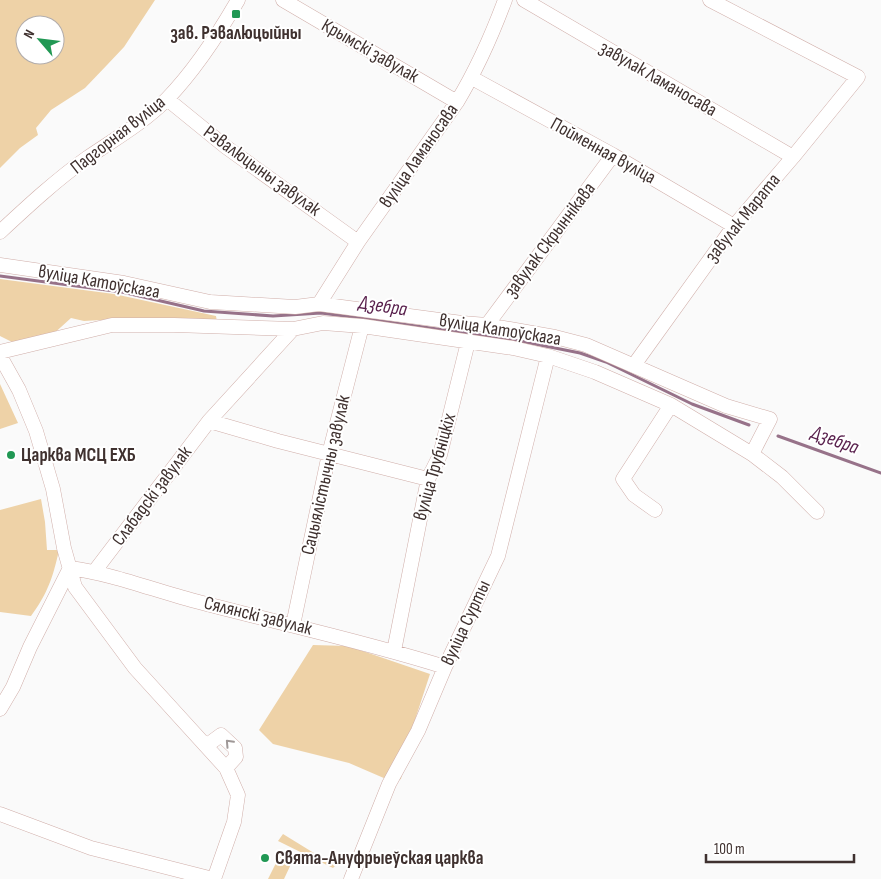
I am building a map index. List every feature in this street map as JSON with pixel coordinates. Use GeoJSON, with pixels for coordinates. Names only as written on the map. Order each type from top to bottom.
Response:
{"type":"FeatureCollection","features":[{"type":"Feature","properties":{"kind":"street","name":"Падгорная вуліца"},"geometry":{"type":"LineString","coordinates":[[0,232],[32,202],[86,159],[134,128],[167,98],[199,59],[238,0]]}},
{"type":"Feature","properties":{"kind":"street","name":"Крымскі завулак"},"geometry":{"type":"LineString","coordinates":[[283,0],[458,102]]}},
{"type":"Feature","properties":{"kind":"street","name":"вуліца Ламаносава"},"geometry":{"type":"LineString","coordinates":[[319,304],[358,242],[458,102],[472,78],[505,0]]}},
{"type":"Feature","properties":{"kind":"street","name":"завулак Ламаносава"},"geometry":{"type":"LineString","coordinates":[[524,0],[793,157]]}},
{"type":"Feature","properties":{"kind":"street","name":"завулак Марата"},"geometry":{"type":"LineString","coordinates":[[634,365],[734,226],[858,77],[710,0]]}},
{"type":"Feature","properties":{"kind":"street","name":"Пойменная вуліца"},"geometry":{"type":"LineString","coordinates":[[472,78],[613,155],[734,226]]}},
{"type":"Feature","properties":{"kind":"street","name":"Рэвалюцыны завулак"},"geometry":{"type":"LineString","coordinates":[[167,98],[226,147],[358,242]]}},
{"type":"Feature","properties":{"kind":"street","name":"завулак Скрыннікава"},"geometry":{"type":"LineString","coordinates":[[487,325],[613,155]]}},
{"type":"Feature","properties":{"kind":"street","name":"вуліца Катоўскага"},"geometry":{"type":"LineString","coordinates":[[0,265],[124,283],[210,302],[295,307],[319,304],[487,325],[555,337],[586,345],[726,406],[770,419],[752,454]]}},
{"type":"Feature","properties":{"kind":"street","name":"вуліца Катоўскага"},"geometry":{"type":"LineString","coordinates":[[0,352],[112,325],[293,329],[323,323],[362,326],[513,348],[548,356],[596,372],[671,405],[752,454],[782,477],[817,512]]}},
{"type":"Feature","properties":{"kind":"street","name":"Сацыялістычны завулак"},"geometry":{"type":"LineString","coordinates":[[293,625],[330,454],[362,326]]}},
{"type":"Feature","properties":{"kind":"street","name":"Слабадскі завулак"},"geometry":{"type":"LineString","coordinates":[[94,572],[209,421],[293,329]]}},
{"type":"Feature","properties":{"kind":"street","name":"вуліца Трубніцкіх"},"geometry":{"type":"LineString","coordinates":[[394,651],[428,479],[440,455],[468,342]]}},
{"type":"Feature","properties":{"kind":"street"},"geometry":{"type":"LineString","coordinates":[[0,356],[19,390],[36,431],[53,489],[64,548],[75,587],[135,668],[226,768],[238,795],[234,822],[213,879],[91,848],[0,814]]}},
{"type":"Feature","properties":{"kind":"street","name":"вуліца Сурты"},"geometry":{"type":"LineString","coordinates":[[351,879],[389,784],[418,731],[445,667],[498,556],[548,356]]}},
{"type":"Feature","properties":{"kind":"street"},"geometry":{"type":"LineString","coordinates":[[655,510],[634,495],[623,479],[671,405]]}},
{"type":"Feature","properties":{"kind":"street"},"geometry":{"type":"LineString","coordinates":[[209,421],[428,479]]}},
{"type":"Feature","properties":{"kind":"street"},"geometry":{"type":"LineString","coordinates":[[0,709],[13,687],[30,647],[70,568]]}},
{"type":"Feature","properties":{"kind":"street","name":"Сялянскі завулак"},"geometry":{"type":"LineString","coordinates":[[70,568],[94,572],[195,601],[394,651],[445,667]]}},
{"type":"Feature","properties":{"kind":"street"},"geometry":{"type":"LineString","coordinates":[[206,746],[221,735],[235,748],[236,757],[226,768]]}},
{"type":"Feature","properties":{"kind":"shaded area"},"geometry":{"type":"Polygon","coordinates":[[[0,0],[155,0],[124,47],[85,88],[51,110],[36,128],[38,135],[20,148],[0,168],[0,0]]]}},
{"type":"Feature","properties":{"kind":"shaded area"},"geometry":{"type":"Polygon","coordinates":[[[0,279],[114,294],[216,316],[217,322],[118,319],[84,321],[71,318],[50,337],[12,344],[12,342],[0,336],[0,279]]]}},
{"type":"Feature","properties":{"kind":"shaded area"},"geometry":{"type":"Polygon","coordinates":[[[0,384],[18,423],[0,429],[0,384]]]}},
{"type":"Feature","properties":{"kind":"shaded area"},"geometry":{"type":"Polygon","coordinates":[[[41,499],[47,550],[59,550],[52,577],[42,600],[31,616],[0,612],[0,510],[41,499]]]}},
{"type":"Feature","properties":{"kind":"shaded area"},"geometry":{"type":"Polygon","coordinates":[[[313,645],[348,646],[430,674],[409,738],[401,779],[393,782],[349,763],[273,744],[259,730],[313,645]]]}},
{"type":"Feature","properties":{"kind":"shaded area"},"geometry":{"type":"Polygon","coordinates":[[[283,834],[335,866],[333,868],[278,841],[283,834]]]}},
{"type":"Feature","properties":{"kind":"shaded area"},"geometry":{"type":"Polygon","coordinates":[[[288,852],[292,862],[284,879],[268,879],[281,853],[288,852]]]}},
{"type":"Feature","properties":{"kind":"waterway","name":"Дзебра"},"geometry":{"type":"LineString","coordinates":[[0,276],[122,292],[204,311],[273,316],[321,313],[515,340],[580,353],[606,362],[692,404],[749,425]]}},
{"type":"Feature","properties":{"kind":"waterway","name":"Дзебра"},"geometry":{"type":"LineString","coordinates":[[778,436],[881,473]]}},
{"type":"Feature","properties":{"kind":"place","name":"зав. Рэвалюцыйны"},"geometry":{"type":"Point","coordinates":[236,14]}},
{"type":"Feature","properties":{"kind":"place","name":"Царква МСЦ ЕХБ"},"geometry":{"type":"Point","coordinates":[11,455]}},
{"type":"Feature","properties":{"kind":"place","name":"Свята-Ануфрыеўская царква"},"geometry":{"type":"Point","coordinates":[265,858]}}]}
